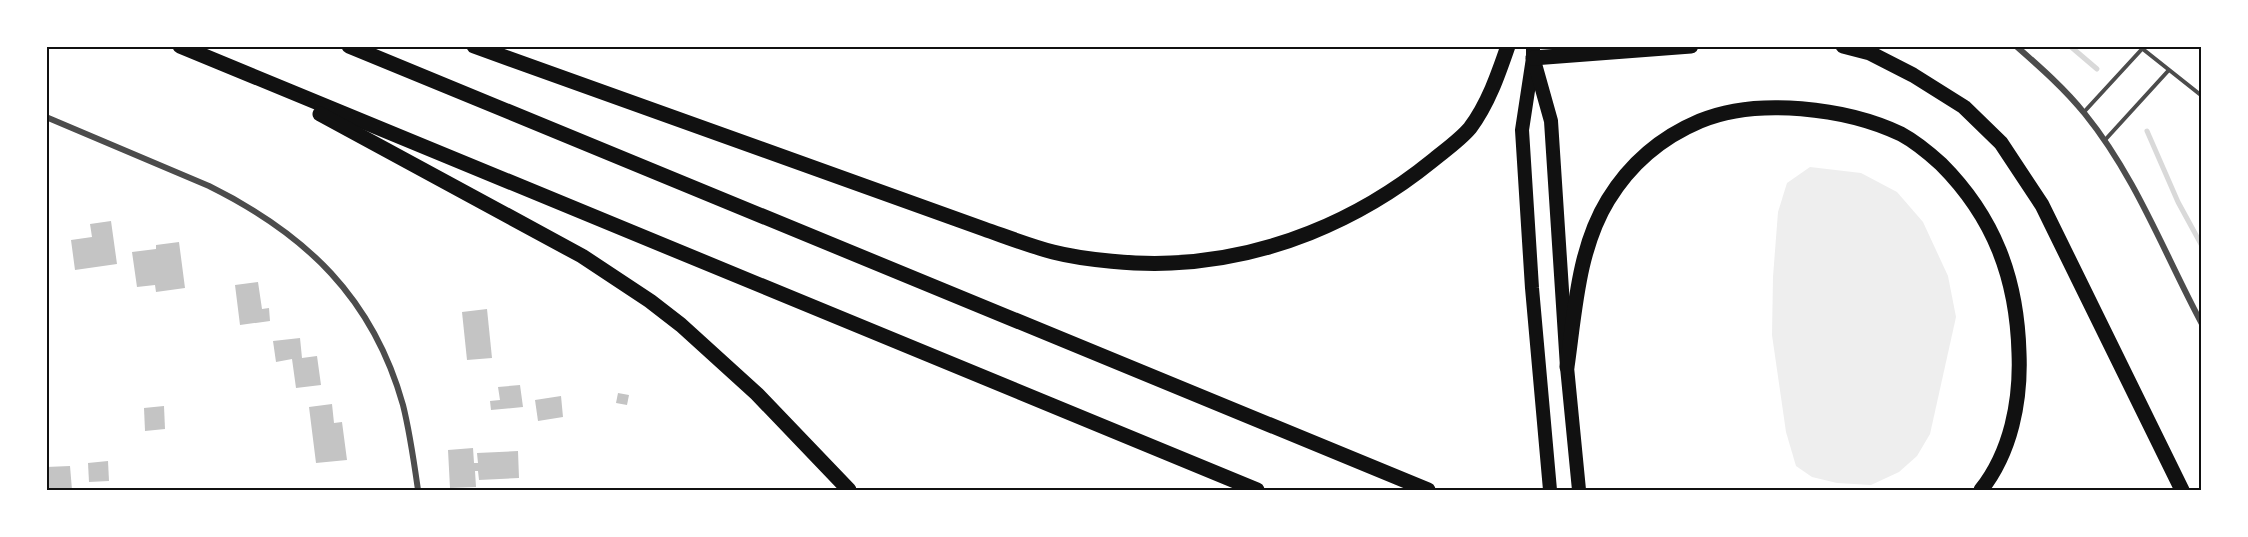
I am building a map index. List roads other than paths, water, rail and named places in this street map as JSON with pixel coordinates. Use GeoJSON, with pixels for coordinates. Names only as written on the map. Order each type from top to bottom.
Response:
{"type":"FeatureCollection","features":[{"type":"Feature","properties":{"kind":"highway"},"geometry":{"type":"LineString","coordinates":[[180,46],[1257,490]]}},
{"type":"Feature","properties":{"kind":"highway"},"geometry":{"type":"LineString","coordinates":[[350,46],[1428,490]]}},
{"type":"Feature","properties":{"kind":"highway"},"geometry":{"type":"LineString","coordinates":[[474,46],[984,229],[1055,252],[1119,261],[1170,263],[1255,252],[1293,239],[1330,225],[1406,182],[1469,129],[1493,88],[1508,46]]}},
{"type":"Feature","properties":{"kind":"highway"},"geometry":{"type":"LineString","coordinates":[[1533,52],[1691,46]]}},
{"type":"Feature","properties":{"kind":"highway"},"geometry":{"type":"LineString","coordinates":[[1843,46],[1870,53],[1922,80],[1964,107],[2001,143],[2042,205],[2182,490]]}},
{"type":"Feature","properties":{"kind":"highway"},"geometry":{"type":"LineString","coordinates":[[246,74],[572,250],[650,301],[681,325],[757,394],[849,490]]}},
{"type":"Feature","properties":{"kind":"highway"},"geometry":{"type":"LineString","coordinates":[[1567,367],[1578,284],[1591,238],[1608,200],[1634,165],[1666,139],[1701,120],[1746,109],[1797,109],[1850,116],[1902,135],[1939,163],[1970,196],[1992,234],[2011,280],[2018,318],[2020,366],[2016,413],[2003,452],[1981,490]]}},
{"type":"Feature","properties":{"kind":"main road"},"geometry":{"type":"LineString","coordinates":[[1533,52],[1551,121],[1567,367],[1579,490]]}},
{"type":"Feature","properties":{"kind":"main road"},"geometry":{"type":"LineString","coordinates":[[1533,52],[1522,130],[1532,288],[1550,490]]}},
{"type":"Feature","properties":{"kind":"street"},"geometry":{"type":"LineString","coordinates":[[2016,46],[2047,73],[2084,112],[2105,140],[2150,216],[2202,324]]}},
{"type":"Feature","properties":{"kind":"street"},"geometry":{"type":"LineString","coordinates":[[46,117],[234,198],[272,220],[315,256],[354,300],[384,351],[403,405],[418,490]]}},
{"type":"Feature","properties":{"kind":"lane"},"geometry":{"type":"LineString","coordinates":[[2084,112],[2140,48],[2201,95]]}},
{"type":"Feature","properties":{"kind":"lane"},"geometry":{"type":"LineString","coordinates":[[2105,140],[2168,71]]}},
{"type":"Feature","properties":{"kind":"waterway"},"geometry":{"type":"LineString","coordinates":[[2070,46],[2097,69]]}},
{"type":"Feature","properties":{"kind":"waterway"},"geometry":{"type":"LineString","coordinates":[[2147,131],[2178,202],[2202,246]]}}]}
